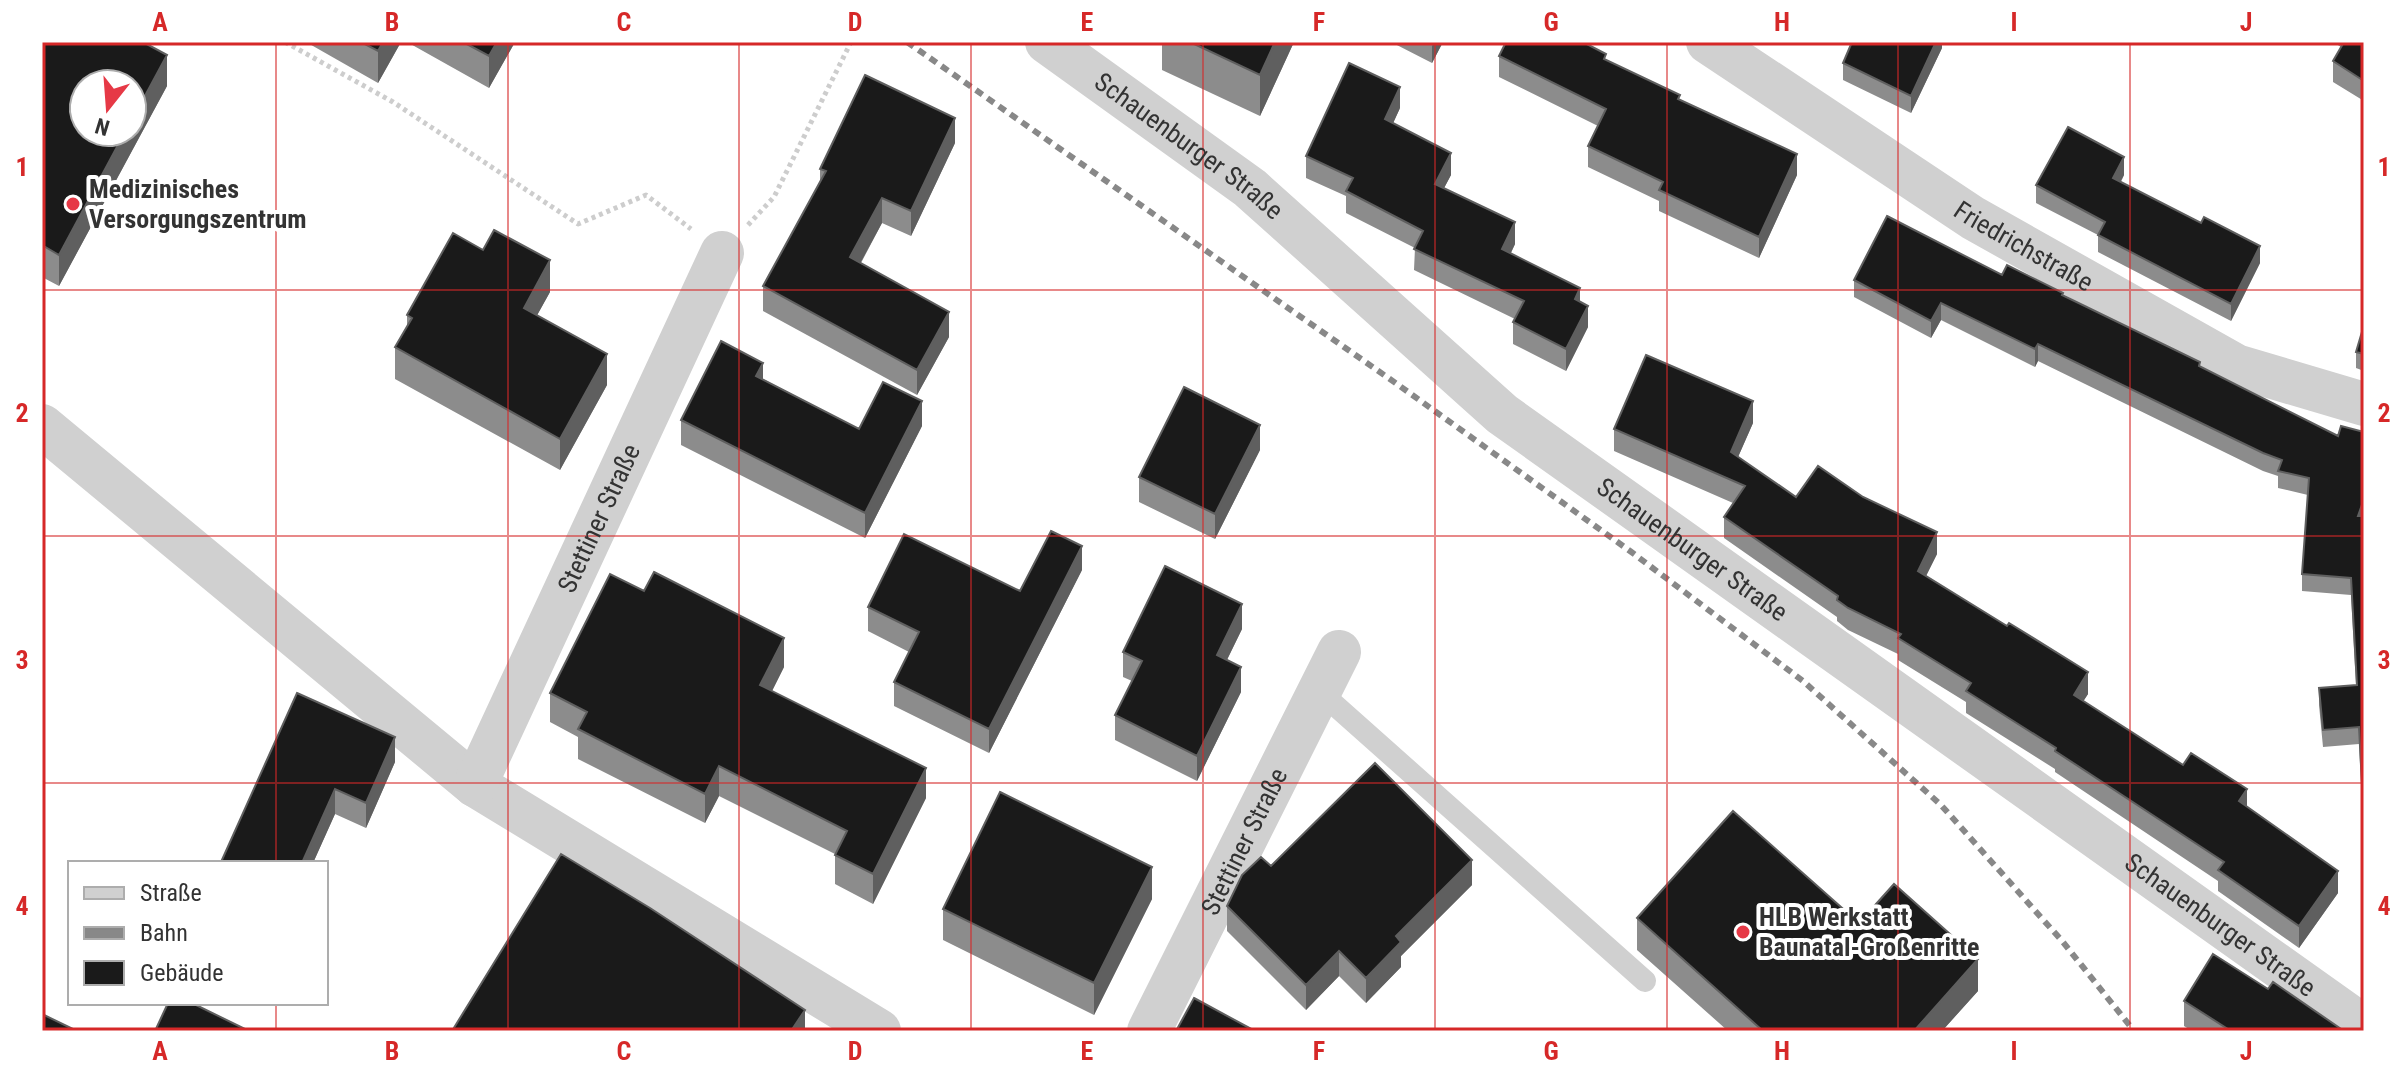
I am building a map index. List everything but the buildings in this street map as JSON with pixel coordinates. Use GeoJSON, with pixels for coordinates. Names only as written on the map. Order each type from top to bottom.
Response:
{"type":"FeatureCollection","features":[{"type":"Feature","properties":{"kind":"street","name":"Schauenburger Straße"},"geometry":{"type":"LineString","coordinates":[[1047,42],[1250,188],[1502,414],[2364,1027]]}},
{"type":"Feature","properties":{"kind":"street","name":"Friedrichstraße"},"geometry":{"type":"LineString","coordinates":[[1708,42],[1973,218],[2236,366],[2364,404]]}},
{"type":"Feature","properties":{"kind":"street","name":"Stettiner Straße"},"geometry":{"type":"LineString","coordinates":[[475,785],[722,253]]}},
{"type":"Feature","properties":{"kind":"street"},"geometry":{"type":"LineString","coordinates":[[42,426],[475,785],[879,1031]]}},
{"type":"Feature","properties":{"kind":"street","name":"Stettiner Straße"},"geometry":{"type":"LineString","coordinates":[[1149,1031],[1339,652]]}},
{"type":"Feature","properties":{"kind":"lane"},"geometry":{"type":"LineString","coordinates":[[1319,691],[1645,981]]}},
{"type":"Feature","properties":{"kind":"path"},"geometry":{"type":"LineString","coordinates":[[285,42],[393,102],[578,224],[646,195],[722,253],[774,197],[851,42]]}},
{"type":"Feature","properties":{"kind":"railway"},"geometry":{"type":"LineString","coordinates":[[907,42],[1397,384],[1630,551],[1803,681],[1941,805],[2063,942],[2134,1031]]}},
{"type":"Feature","properties":{"kind":"place","name":"Medizinisches Versorgungszentrum"},"geometry":{"type":"Point","coordinates":[73,204]}},
{"type":"Feature","properties":{"kind":"place","name":"HLB Werkstatt Baunatal-Großenritte"},"geometry":{"type":"Point","coordinates":[1743,932]}}]}
